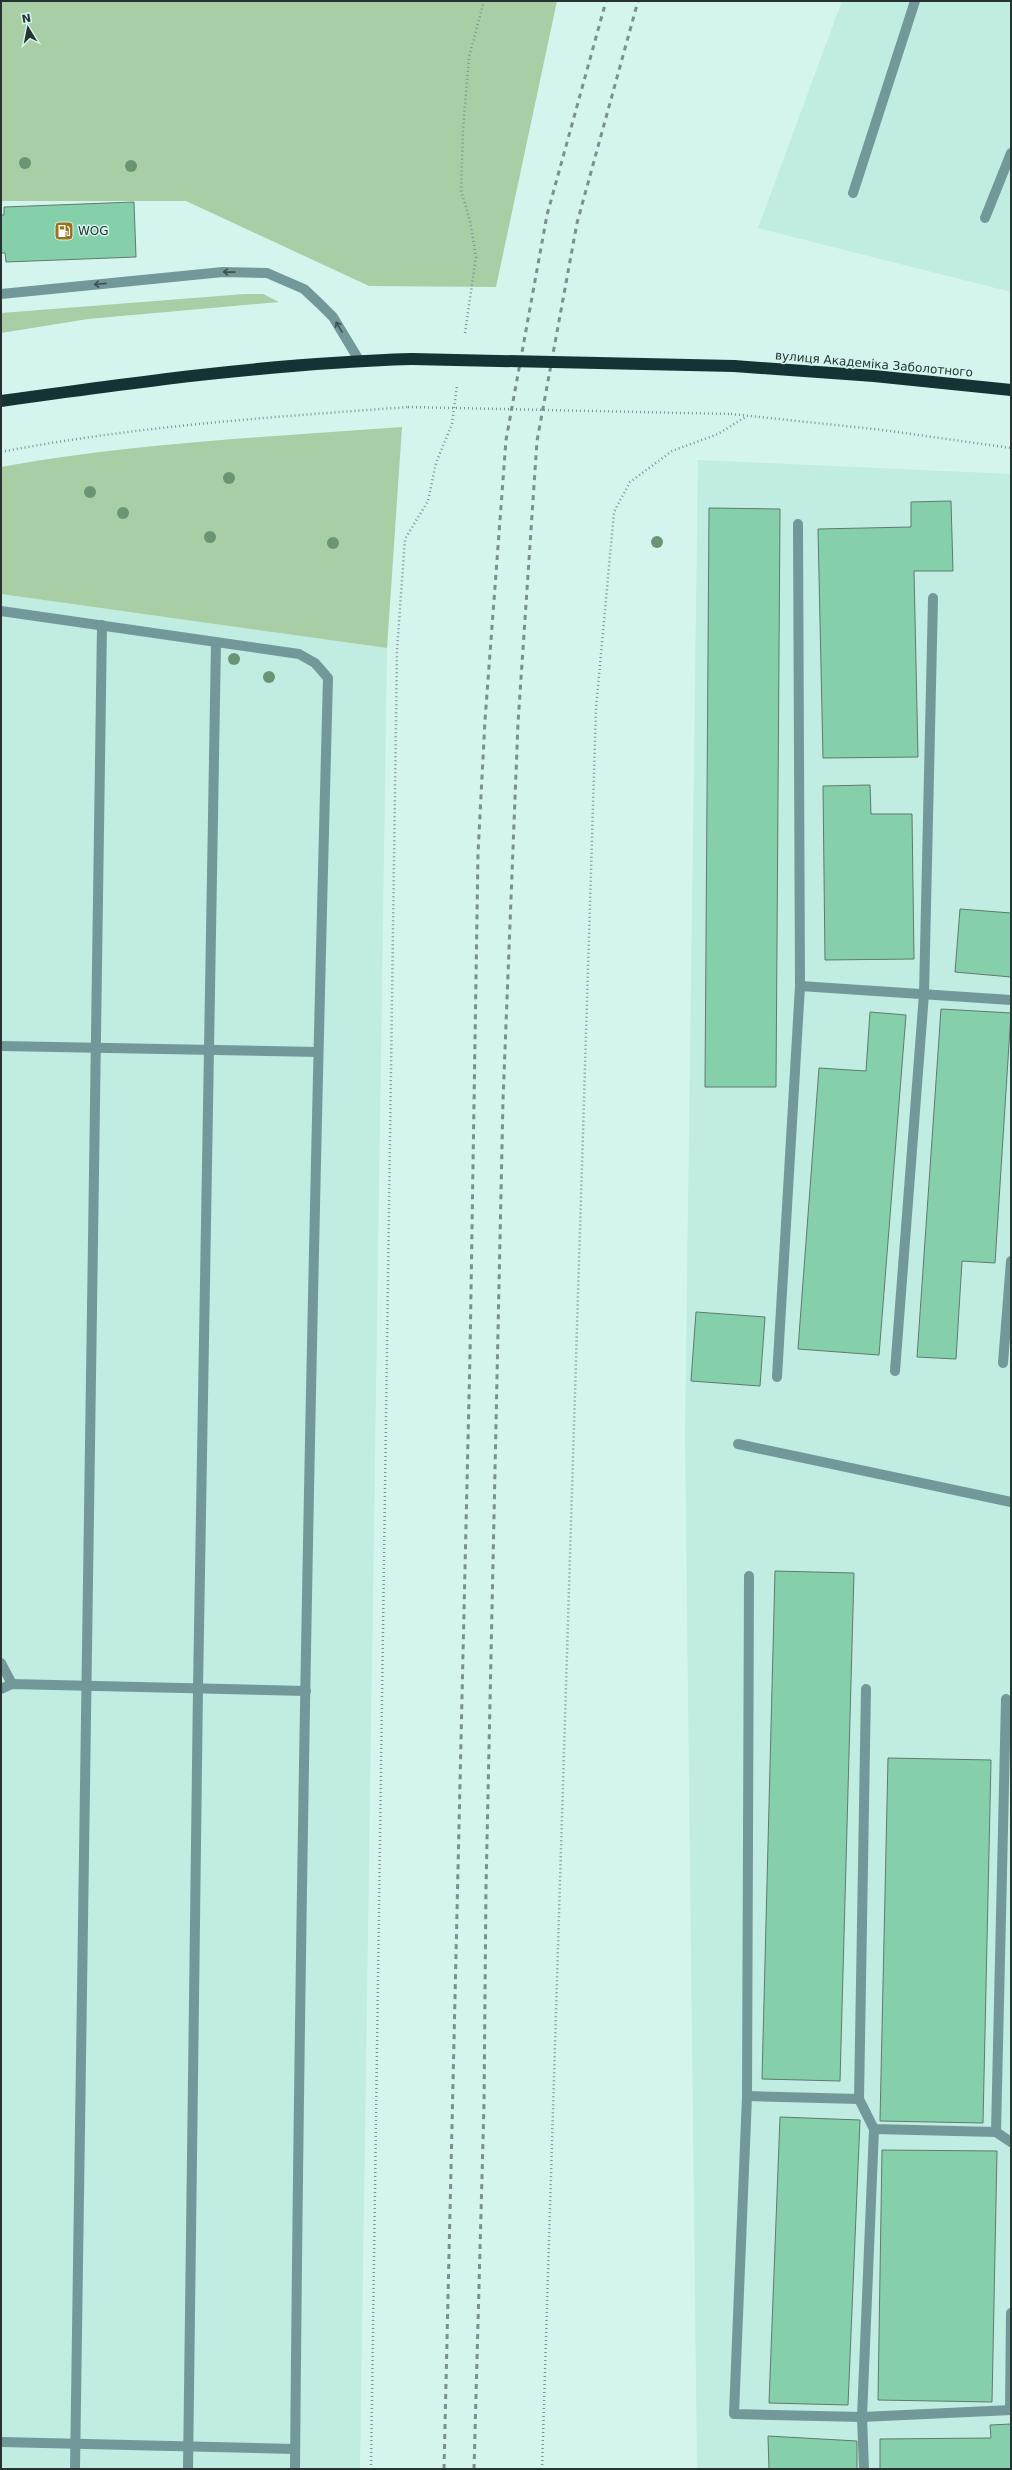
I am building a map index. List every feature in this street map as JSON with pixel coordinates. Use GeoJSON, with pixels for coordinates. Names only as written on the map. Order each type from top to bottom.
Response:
{"type":"FeatureCollection","features":[{"type":"Feature","properties":{"kind":"highway","name":"вулиця Академіка Заболотного"},"geometry":{"type":"LineString","coordinates":[[1,401],[171,377],[359,360],[412,358],[734,366],[874,376],[1011,390]]}},
{"type":"Feature","properties":{"kind":"lane"},"geometry":{"type":"LineString","coordinates":[[853,193],[915,1]]}},
{"type":"Feature","properties":{"kind":"lane"},"geometry":{"type":"LineString","coordinates":[[985,218],[1011,153]]}},
{"type":"Feature","properties":{"kind":"lane"},"geometry":{"type":"LineString","coordinates":[[1,294],[223,272],[267,273],[304,290],[320,304],[333,317],[359,360]]}},
{"type":"Feature","properties":{"kind":"lane"},"geometry":{"type":"LineString","coordinates":[[777,1377],[800,986],[798,524]]}},
{"type":"Feature","properties":{"kind":"lane"},"geometry":{"type":"LineString","coordinates":[[895,1371],[924,994],[933,598]]}},
{"type":"Feature","properties":{"kind":"lane"},"geometry":{"type":"LineString","coordinates":[[1,611],[299,654],[315,663],[328,678],[318,1052],[306,1691],[295,2469]]}},
{"type":"Feature","properties":{"kind":"lane"},"geometry":{"type":"LineString","coordinates":[[75,2469],[88,1685],[102,625]]}},
{"type":"Feature","properties":{"kind":"lane"},"geometry":{"type":"LineString","coordinates":[[188,2469],[198,1688],[216,642]]}},
{"type":"Feature","properties":{"kind":"lane"},"geometry":{"type":"LineString","coordinates":[[800,986],[1011,1000]]}},
{"type":"Feature","properties":{"kind":"lane"},"geometry":{"type":"LineString","coordinates":[[1,1046],[318,1052]]}},
{"type":"Feature","properties":{"kind":"lane"},"geometry":{"type":"LineString","coordinates":[[1003,1363],[1011,1261]]}},
{"type":"Feature","properties":{"kind":"lane"},"geometry":{"type":"LineString","coordinates":[[738,1444],[1011,1502]]}},
{"type":"Feature","properties":{"kind":"lane"},"geometry":{"type":"LineString","coordinates":[[750,1576],[747,2096],[734,2414],[862,2417],[1010,2410],[1011,2313]]}},
{"type":"Feature","properties":{"kind":"lane"},"geometry":{"type":"LineString","coordinates":[[1,1663],[12,1684]]}},
{"type":"Feature","properties":{"kind":"lane"},"geometry":{"type":"LineString","coordinates":[[1,1689],[12,1684],[306,1691]]}},
{"type":"Feature","properties":{"kind":"lane"},"geometry":{"type":"LineString","coordinates":[[864,2469],[862,2417],[874,2129],[859,2099],[866,1689]]}},
{"type":"Feature","properties":{"kind":"lane"},"geometry":{"type":"LineString","coordinates":[[996,2132],[1006,1699]]}},
{"type":"Feature","properties":{"kind":"lane"},"geometry":{"type":"LineString","coordinates":[[747,2096],[859,2099]]}},
{"type":"Feature","properties":{"kind":"lane"},"geometry":{"type":"LineString","coordinates":[[874,2129],[996,2132],[1011,2142]]}},
{"type":"Feature","properties":{"kind":"lane"},"geometry":{"type":"LineString","coordinates":[[1,2442],[295,2449]]}},
{"type":"Feature","properties":{"kind":"path"},"geometry":{"type":"LineString","coordinates":[[464,340],[476,257],[470,221],[461,190],[463,130],[470,57],[484,1]]}},
{"type":"Feature","properties":{"kind":"path"},"geometry":{"type":"LineString","coordinates":[[371,2469],[397,650],[405,539],[428,501],[436,462],[452,424],[458,378]]}},
{"type":"Feature","properties":{"kind":"path"},"geometry":{"type":"LineString","coordinates":[[1,452],[62,440],[198,423],[408,407],[731,414],[883,430],[1011,448]]}},
{"type":"Feature","properties":{"kind":"path"},"geometry":{"type":"LineString","coordinates":[[542,2469],[595,716],[613,519],[614,512],[630,482],[672,451],[718,434],[747,416]]}},
{"type":"Feature","properties":{"kind":"shaded area"},"geometry":{"type":"Polygon","coordinates":[[[1,1],[557,1],[496,287],[369,286],[186,201],[1,201],[1,1]]]}},
{"type":"Feature","properties":{"kind":"shaded area"},"geometry":{"type":"Polygon","coordinates":[[[842,1],[1011,1],[1011,292],[758,228],[842,1]]]}},
{"type":"Feature","properties":{"kind":"shaded area"},"geometry":{"type":"Polygon","coordinates":[[[245,294],[263,294],[279,302],[88,319],[1,333],[1,313],[245,294]]]}},
{"type":"Feature","properties":{"kind":"shaded area"},"geometry":{"type":"Polygon","coordinates":[[[402,427],[387,648],[1,594],[1,467],[151,446],[402,427]]]}},
{"type":"Feature","properties":{"kind":"shaded area"},"geometry":{"type":"Polygon","coordinates":[[[698,460],[1011,474],[1011,2469],[697,2469],[685,1434],[698,460]]]}},
{"type":"Feature","properties":{"kind":"shaded area"},"geometry":{"type":"Polygon","coordinates":[[[1,594],[387,648],[360,2469],[1,2469],[1,594]]]}},
{"type":"Feature","properties":{"kind":"building"},"geometry":{"type":"Polygon","coordinates":[[[134,202],[136,257],[6,262],[5,253],[1,253],[1,215],[4,215],[4,207],[134,202]]]}},
{"type":"Feature","properties":{"kind":"building"},"geometry":{"type":"Polygon","coordinates":[[[951,501],[953,571],[914,571],[918,757],[823,758],[818,529],[911,527],[911,502],[951,501]]]}},
{"type":"Feature","properties":{"kind":"building"},"geometry":{"type":"Polygon","coordinates":[[[709,508],[780,509],[776,1087],[705,1087],[709,508]]]}},
{"type":"Feature","properties":{"kind":"building"},"geometry":{"type":"Polygon","coordinates":[[[870,785],[871,814],[912,814],[914,959],[825,960],[823,786],[870,785]]]}},
{"type":"Feature","properties":{"kind":"building"},"geometry":{"type":"Polygon","coordinates":[[[960,909],[1011,913],[1011,977],[955,972],[960,909]]]}},
{"type":"Feature","properties":{"kind":"building"},"geometry":{"type":"Polygon","coordinates":[[[941,1009],[1011,1013],[995,1263],[962,1261],[956,1359],[917,1357],[941,1009]]]}},
{"type":"Feature","properties":{"kind":"building"},"geometry":{"type":"Polygon","coordinates":[[[870,1012],[906,1015],[879,1355],[798,1349],[819,1068],[866,1071],[870,1012]]]}},
{"type":"Feature","properties":{"kind":"building"},"geometry":{"type":"Polygon","coordinates":[[[696,1312],[765,1317],[760,1386],[691,1381],[696,1312]]]}},
{"type":"Feature","properties":{"kind":"building"},"geometry":{"type":"Polygon","coordinates":[[[775,1571],[854,1573],[840,2081],[762,2079],[775,1571]]]}},
{"type":"Feature","properties":{"kind":"building"},"geometry":{"type":"Polygon","coordinates":[[[888,1758],[991,1760],[983,2123],[880,2121],[888,1758]]]}},
{"type":"Feature","properties":{"kind":"building"},"geometry":{"type":"Polygon","coordinates":[[[780,2117],[860,2120],[848,2405],[769,2403],[780,2117]]]}},
{"type":"Feature","properties":{"kind":"building"},"geometry":{"type":"Polygon","coordinates":[[[882,2150],[997,2151],[992,2402],[878,2400],[882,2150]]]}},
{"type":"Feature","properties":{"kind":"building"},"geometry":{"type":"Polygon","coordinates":[[[1011,2424],[1011,2469],[880,2469],[880,2439],[991,2438],[990,2425],[1011,2424]]]}},
{"type":"Feature","properties":{"kind":"building"},"geometry":{"type":"Polygon","coordinates":[[[768,2436],[857,2441],[857,2469],[769,2469],[768,2436]]]}},
{"type":"Feature","properties":{"kind":"railway"},"geometry":{"type":"LineString","coordinates":[[444,2469],[470,1355],[478,853],[485,720],[506,440],[547,215],[606,1]]}},
{"type":"Feature","properties":{"kind":"railway"},"geometry":{"type":"LineString","coordinates":[[474,2469],[484,2104],[486,1887],[503,1100],[518,723],[537,441],[577,223],[638,1]]}},
{"type":"Feature","properties":{"kind":"place","name":"WOG"},"geometry":{"type":"Point","coordinates":[64,231]}}]}
